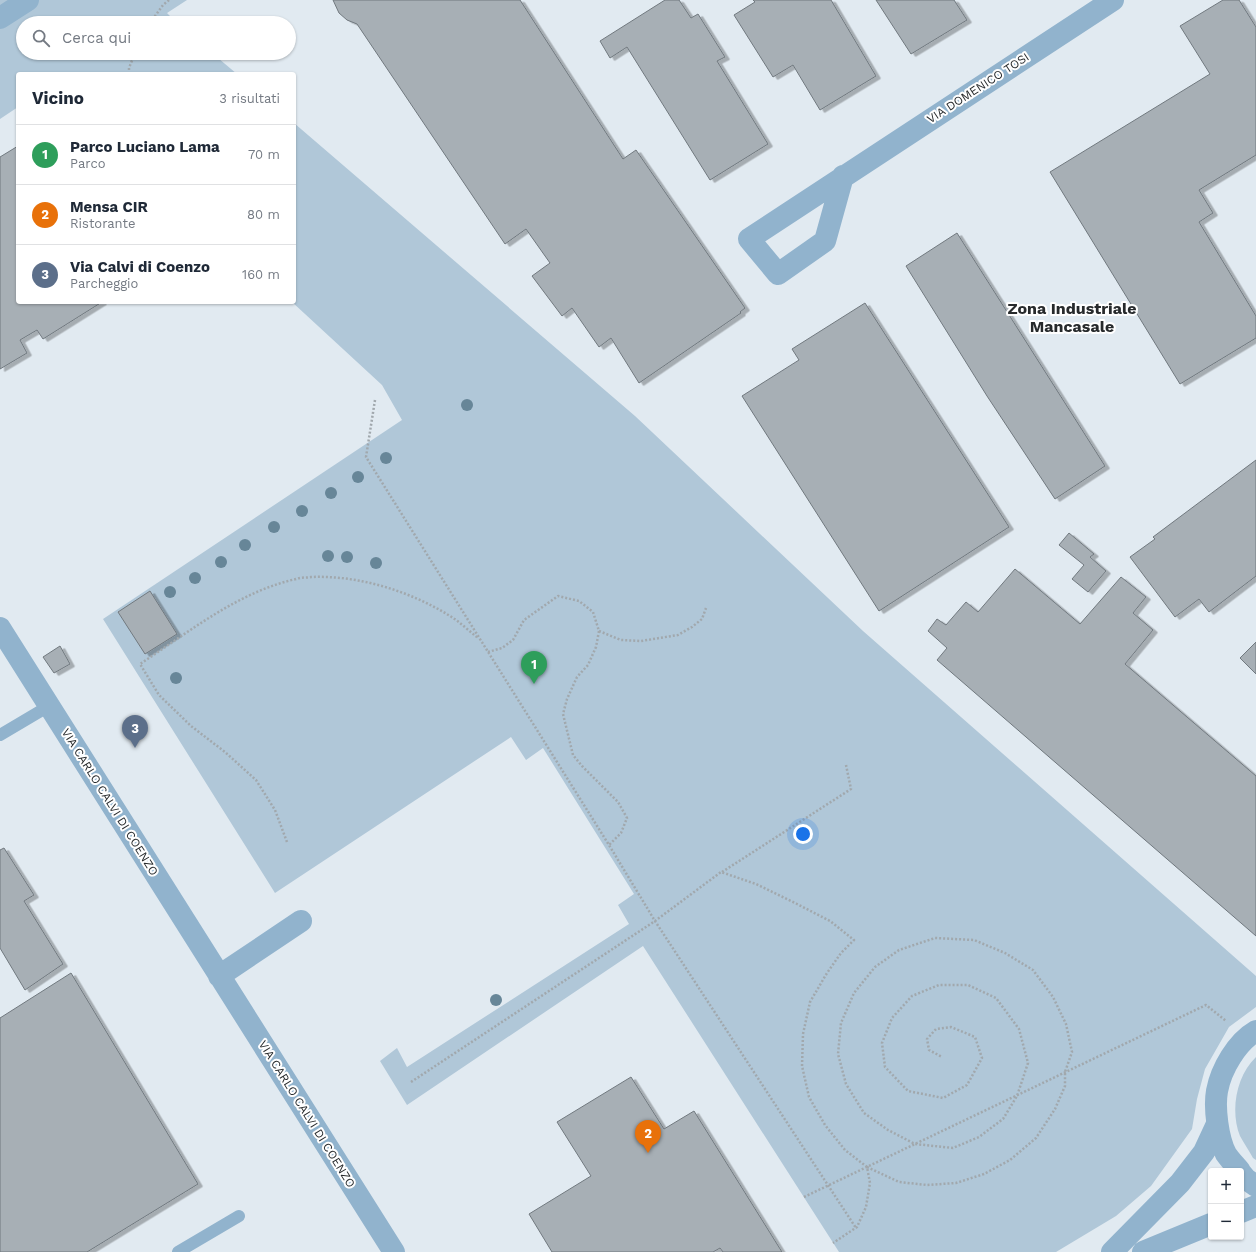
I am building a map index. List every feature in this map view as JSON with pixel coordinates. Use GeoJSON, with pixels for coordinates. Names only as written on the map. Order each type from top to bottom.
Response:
{"type":"FeatureCollection","features":[{"type":"Feature","properties":{"kind":"street"},"geometry":{"type":"LineString","coordinates":[[0,18],[28,0]]}},
{"type":"Feature","properties":{"kind":"street","name":"VIA DOMENICO TOSI"},"geometry":{"type":"LineString","coordinates":[[843,176],[826,241],[778,274],[749,239],[843,176],[1113,0]]}},
{"type":"Feature","properties":{"kind":"street","name":"VIA CARLO CALVI DI COENZO"},"geometry":{"type":"LineString","coordinates":[[0,628],[394,1252]]}},
{"type":"Feature","properties":{"kind":"street"},"geometry":{"type":"LineString","coordinates":[[219,976],[301,921]]}},
{"type":"Feature","properties":{"kind":"street"},"geometry":{"type":"LineString","coordinates":[[1237,1168],[1226,1154],[1217,1124],[1217,1091],[1228,1060],[1248,1035],[1256,1031]]}},
{"type":"Feature","properties":{"kind":"street"},"geometry":{"type":"LineString","coordinates":[[1112,1252],[1180,1183],[1204,1152],[1217,1124]]}},
{"type":"Feature","properties":{"kind":"street"},"geometry":{"type":"LineString","coordinates":[[1244,1177],[1256,1186]]}},
{"type":"Feature","properties":{"kind":"street"},"geometry":{"type":"LineString","coordinates":[[1244,1211],[1256,1206]]}},
{"type":"Feature","properties":{"kind":"street"},"geometry":{"type":"LineString","coordinates":[[1143,1252],[1208,1225]]}},
{"type":"Feature","properties":{"kind":"lane"},"geometry":{"type":"LineString","coordinates":[[0,735],[49,706]]}},
{"type":"Feature","properties":{"kind":"lane"},"geometry":{"type":"LineString","coordinates":[[178,1252],[239,1216]]}},
{"type":"Feature","properties":{"kind":"path"},"geometry":{"type":"LineString","coordinates":[[155,16],[163,5],[169,0]]}},
{"type":"Feature","properties":{"kind":"path"},"geometry":{"type":"LineString","coordinates":[[128,72],[132,60]]}},
{"type":"Feature","properties":{"kind":"path"},"geometry":{"type":"LineString","coordinates":[[375,400],[366,457],[655,921],[856,1228]]}},
{"type":"Feature","properties":{"kind":"path"},"geometry":{"type":"LineString","coordinates":[[287,842],[275,810],[256,780],[225,752],[191,726],[159,695],[140,664],[223,610],[257,592],[297,578],[330,576],[379,585],[414,597],[450,616],[480,640]]}},
{"type":"Feature","properties":{"kind":"path"},"geometry":{"type":"LineString","coordinates":[[488,652],[502,648],[513,640],[524,620],[558,596],[580,601],[593,612],[599,631],[596,647],[588,665],[577,677],[567,699],[563,714],[573,755],[618,802],[626,818],[622,833],[609,845]]}},
{"type":"Feature","properties":{"kind":"path"},"geometry":{"type":"LineString","coordinates":[[599,631],[622,640],[641,641],[678,635],[702,619],[706,608]]}},
{"type":"Feature","properties":{"kind":"path"},"geometry":{"type":"LineString","coordinates":[[410,1082],[655,921],[722,872],[851,789],[846,765]]}},
{"type":"Feature","properties":{"kind":"path"},"geometry":{"type":"LineString","coordinates":[[722,872],[756,884],[797,904],[830,921],[854,940],[842,953],[810,1002],[803,1034],[802,1066],[809,1097],[825,1124],[845,1150],[867,1167],[899,1182],[926,1185],[956,1183],[984,1174],[1010,1160],[1036,1138],[1055,1109],[1066,1086],[1065,1072],[1072,1052],[1066,1024],[1053,997],[1033,970],[1006,953],[974,940],[935,938],[899,950],[875,967],[854,993],[841,1023],[838,1054],[846,1084],[864,1113],[888,1130],[915,1144],[954,1148],[979,1137],[1003,1119],[1017,1096],[1028,1064],[1019,1029],[996,998],[968,985],[939,985],[912,996],[892,1018],[882,1043],[885,1067],[908,1091],[943,1098],[967,1085],[982,1058],[975,1037],[950,1027],[936,1029],[927,1039],[930,1050],[942,1057]]}},
{"type":"Feature","properties":{"kind":"path"},"geometry":{"type":"LineString","coordinates":[[804,1197],[1206,1005],[1231,1025]]}},
{"type":"Feature","properties":{"kind":"path"},"geometry":{"type":"LineString","coordinates":[[833,1243],[856,1228],[866,1207],[870,1183],[867,1167]]}},
{"type":"Feature","properties":{"kind":"shaded area"},"geometry":{"type":"Polygon","coordinates":[[[0,0],[187,0],[167,13],[170,16],[16,16],[16,60],[220,60],[235,72],[16,72],[16,108],[0,119],[0,0]]]}},
{"type":"Feature","properties":{"kind":"shaded area"},"geometry":{"type":"Polygon","coordinates":[[[296,125],[635,416],[863,631],[1256,976],[1256,1007],[1229,1027],[1205,1069],[1197,1099],[1192,1129],[1151,1186],[1116,1216],[1056,1252],[839,1252],[643,946],[407,1105],[380,1061],[397,1048],[407,1067],[629,924],[618,905],[634,894],[543,748],[526,760],[511,737],[275,893],[103,619],[402,420],[382,385],[294,304],[296,304],[296,125]]]}},
{"type":"Feature","properties":{"kind":"shaded area"},"geometry":{"type":"Polygon","coordinates":[[[1256,1057],[1256,1160],[1253,1158],[1240,1136],[1235,1116],[1235,1105],[1244,1074],[1256,1057]]]}},
{"type":"Feature","properties":{"kind":"building"},"geometry":{"type":"Polygon","coordinates":[[[333,0],[520,0],[623,159],[636,150],[745,308],[740,312],[741,313],[639,383],[611,338],[599,347],[572,308],[562,316],[532,276],[550,263],[526,229],[505,244],[357,24],[347,20],[339,13],[333,0]]]}},
{"type":"Feature","properties":{"kind":"building"},"geometry":{"type":"Polygon","coordinates":[[[665,0],[679,0],[691,18],[698,14],[725,57],[717,61],[768,144],[710,180],[627,47],[610,58],[600,41],[665,0]]]}},
{"type":"Feature","properties":{"kind":"building"},"geometry":{"type":"Polygon","coordinates":[[[753,0],[831,0],[876,76],[820,110],[793,65],[773,77],[734,15],[755,2],[753,0]]]}},
{"type":"Feature","properties":{"kind":"building"},"geometry":{"type":"Polygon","coordinates":[[[876,0],[954,0],[967,20],[911,54],[876,0]]]}},
{"type":"Feature","properties":{"kind":"building"},"geometry":{"type":"Polygon","coordinates":[[[1223,0],[1239,0],[1256,27],[1256,155],[1199,190],[1213,213],[1199,222],[1256,316],[1256,338],[1180,384],[1050,172],[1210,74],[1180,26],[1223,0]]]}},
{"type":"Feature","properties":{"kind":"building"},"geometry":{"type":"Polygon","coordinates":[[[16,147],[16,304],[99,304],[43,339],[37,330],[20,340],[27,353],[0,369],[0,157],[16,147]]]}},
{"type":"Feature","properties":{"kind":"building"},"geometry":{"type":"Polygon","coordinates":[[[957,233],[1105,466],[1055,499],[987,396],[906,266],[957,233]]]}},
{"type":"Feature","properties":{"kind":"building"},"geometry":{"type":"Polygon","coordinates":[[[865,303],[1009,527],[879,611],[742,396],[799,360],[792,349],[865,303]]]}},
{"type":"Feature","properties":{"kind":"building"},"geometry":{"type":"Polygon","coordinates":[[[1256,460],[1256,576],[1209,612],[1199,599],[1175,617],[1130,557],[1155,539],[1153,537],[1256,460]]]}},
{"type":"Feature","properties":{"kind":"building"},"geometry":{"type":"Polygon","coordinates":[[[1069,533],[1094,554],[1090,557],[1106,571],[1088,592],[1072,579],[1084,565],[1059,545],[1069,533]]]}},
{"type":"Feature","properties":{"kind":"building"},"geometry":{"type":"Polygon","coordinates":[[[1015,569],[1080,624],[1121,577],[1146,597],[1133,613],[1153,630],[1125,664],[1256,776],[1256,936],[937,660],[947,648],[928,631],[937,619],[946,625],[966,602],[978,612],[1015,569]]]}},
{"type":"Feature","properties":{"kind":"building"},"geometry":{"type":"Polygon","coordinates":[[[150,591],[177,634],[145,654],[118,612],[150,591]]]}},
{"type":"Feature","properties":{"kind":"building"},"geometry":{"type":"Polygon","coordinates":[[[1256,642],[1256,674],[1240,658],[1256,642]]]}},
{"type":"Feature","properties":{"kind":"building"},"geometry":{"type":"Polygon","coordinates":[[[60,646],[70,664],[54,673],[43,657],[60,646]]]}},
{"type":"Feature","properties":{"kind":"building"},"geometry":{"type":"Polygon","coordinates":[[[4,848],[34,895],[24,901],[63,964],[25,990],[0,948],[0,850],[4,848]]]}},
{"type":"Feature","properties":{"kind":"building"},"geometry":{"type":"Polygon","coordinates":[[[71,973],[198,1184],[87,1252],[0,1252],[0,1018],[71,973]]]}},
{"type":"Feature","properties":{"kind":"building"},"geometry":{"type":"Polygon","coordinates":[[[631,1077],[664,1129],[694,1111],[782,1252],[723,1252],[720,1248],[713,1252],[552,1252],[529,1214],[591,1176],[557,1122],[631,1077]]]}},
{"type":"Feature","properties":{"kind":"place","name":"Parco Luciano Lama"},"geometry":{"type":"Point","coordinates":[534,684]}},
{"type":"Feature","properties":{"kind":"place","name":"Via Calvi di Coenzo"},"geometry":{"type":"Point","coordinates":[135,748]}},
{"type":"Feature","properties":{"kind":"place","name":"Mensa CIR"},"geometry":{"type":"Point","coordinates":[648,1153]}},
{"type":"Feature","properties":{"kind":"district","name":"Zona Industriale Mancasale"},"geometry":{"type":"Point","coordinates":[1072,317]}}]}
